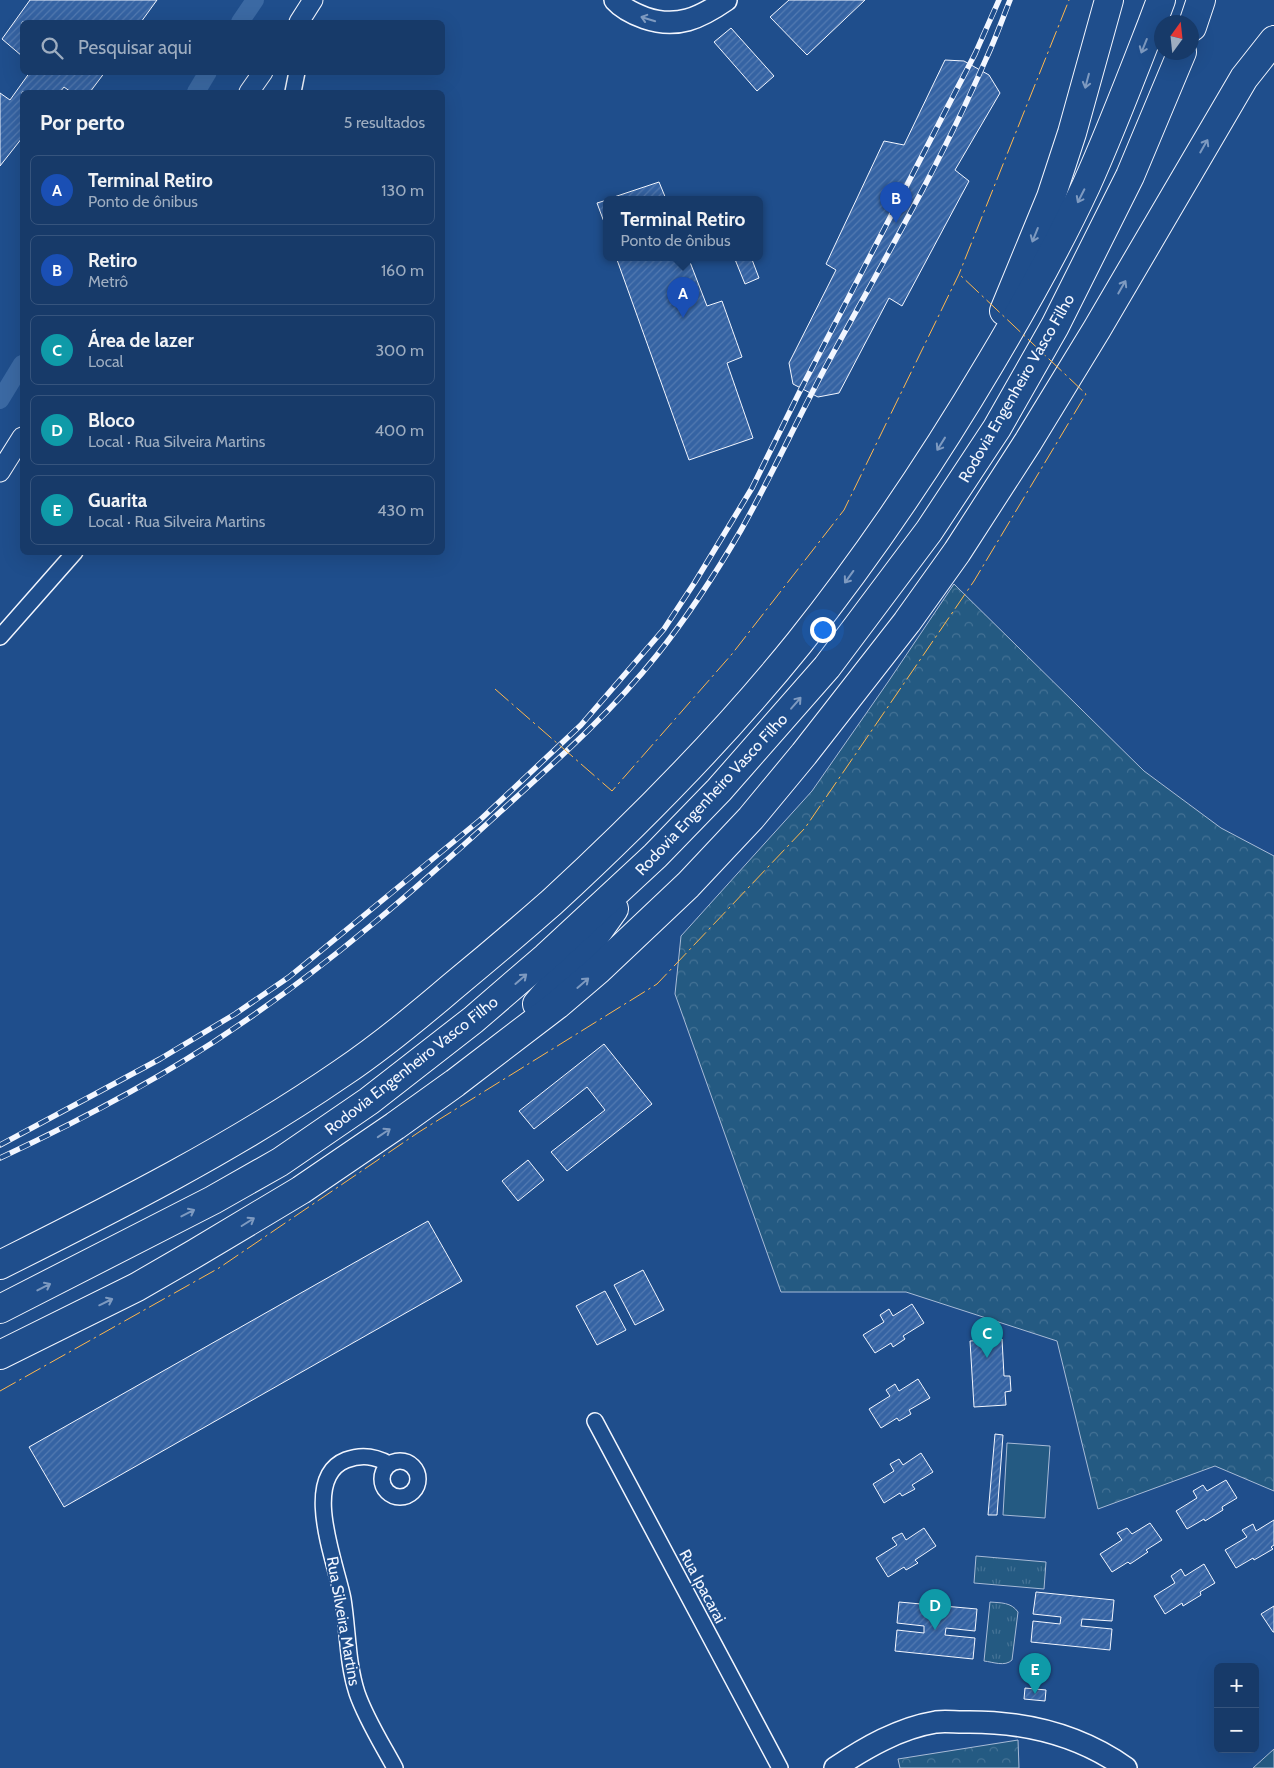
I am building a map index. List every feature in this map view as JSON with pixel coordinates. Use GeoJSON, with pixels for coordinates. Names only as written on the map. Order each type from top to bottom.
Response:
{"type":"FeatureCollection","features":[{"type":"Feature","properties":{"kind":"highway"},"geometry":{"type":"LineString","coordinates":[[964,408],[1050,197],[1072,133],[1109,0]]}},
{"type":"Feature","properties":{"kind":"highway","name":"Rodovia Engenheiro Vasco Filho"},"geometry":{"type":"LineString","coordinates":[[0,1265],[101,1215],[189,1168],[255,1129],[344,1072],[404,1027],[519,931],[628,830],[690,767],[798,645],[896,512],[964,408],[1025,305],[1086,186],[1160,0]]}},
{"type":"Feature","properties":{"kind":"highway"},"geometry":{"type":"LineString","coordinates":[[1196,15],[1201,0]]}},
{"type":"Feature","properties":{"kind":"highway"},"geometry":{"type":"LineString","coordinates":[[0,1355],[136,1287],[244,1225],[301,1190],[395,1126],[494,1054],[557,1005],[598,970],[688,885],[763,804],[804,754],[907,622],[957,552],[1028,442],[1097,329],[1244,78],[1274,40]]}},
{"type":"Feature","properties":{"kind":"highway","name":"Rodovia Engenheiro Vasco Filho"},"geometry":{"type":"LineString","coordinates":[[0,1309],[213,1200],[280,1162],[369,1101],[473,1020],[546,957],[655,856],[719,790],[827,667],[929,531],[997,428],[1050,334],[1130,176],[1179,60]]}},
{"type":"Feature","properties":{"kind":"highway"},"geometry":{"type":"LineString","coordinates":[[494,1054],[592,940],[655,856]]}},
{"type":"Feature","properties":{"kind":"main road"},"geometry":{"type":"LineString","coordinates":[[615,0],[620,6],[640,16],[672,23],[693,18],[726,0]]}},
{"type":"Feature","properties":{"kind":"main road"},"geometry":{"type":"LineString","coordinates":[[836,1768],[864,1749],[901,1732],[936,1722],[1013,1724],[1063,1736],[1096,1749],[1126,1768]]}},
{"type":"Feature","properties":{"kind":"street"},"geometry":{"type":"LineString","coordinates":[[250,90],[261,75]]}},
{"type":"Feature","properties":{"kind":"street"},"geometry":{"type":"LineString","coordinates":[[293,90],[296,75]]}},
{"type":"Feature","properties":{"kind":"street"},"geometry":{"type":"LineString","coordinates":[[0,472],[20,440]]}},
{"type":"Feature","properties":{"kind":"street"},"geometry":{"type":"LineString","coordinates":[[0,637],[72,555]]}},
{"type":"Feature","properties":{"kind":"street","name":"Rua Ipacarai"},"geometry":{"type":"LineString","coordinates":[[595,1421],[780,1768]]}},
{"type":"Feature","properties":{"kind":"street","name":"Rua Silveira Martins"},"geometry":{"type":"LineString","coordinates":[[389,1464],[379,1458],[363,1456],[353,1457],[341,1462],[332,1471],[326,1483],[323,1499],[323,1516],[340,1584],[351,1673],[367,1715],[395,1768]]}},
{"type":"Feature","properties":{"kind":"green space"},"geometry":{"type":"Polygon","coordinates":[[[954,584],[1144,771],[1221,828],[1274,856],[1274,1491],[1215,1466],[1098,1509],[1057,1341],[906,1292],[781,1292],[675,994],[681,936],[812,791],[954,584]]]}},
{"type":"Feature","properties":{"kind":"green space"},"geometry":{"type":"Polygon","coordinates":[[[1007,1443],[1050,1446],[1045,1518],[1003,1515],[1007,1443]]]}},
{"type":"Feature","properties":{"kind":"green space"},"geometry":{"type":"Polygon","coordinates":[[[976,1556],[1046,1562],[1044,1589],[974,1583],[976,1556]]]}},
{"type":"Feature","properties":{"kind":"green space"},"geometry":{"type":"Polygon","coordinates":[[[990,1602],[1009,1605],[1018,1612],[1012,1660],[1006,1663],[984,1661],[990,1602]]]}},
{"type":"Feature","properties":{"kind":"green space"},"geometry":{"type":"Polygon","coordinates":[[[1018,1740],[1019,1768],[900,1768],[898,1759],[1018,1740]]]}},
{"type":"Feature","properties":{"kind":"green space"},"geometry":{"type":"Polygon","coordinates":[[[1274,1749],[1274,1768],[1253,1768],[1274,1749]]]}},
{"type":"Feature","properties":{"kind":"building"},"geometry":{"type":"Polygon","coordinates":[[[30,0],[157,0],[142,20],[20,20],[20,54],[2,39],[30,0]]]}},
{"type":"Feature","properties":{"kind":"building"},"geometry":{"type":"Polygon","coordinates":[[[789,0],[865,0],[807,55],[770,17],[789,0]]]}},
{"type":"Feature","properties":{"kind":"building"},"geometry":{"type":"Polygon","coordinates":[[[731,28],[774,76],[757,91],[714,42],[731,28]]]}},
{"type":"Feature","properties":{"kind":"building"},"geometry":{"type":"Polygon","coordinates":[[[945,60],[964,61],[989,75],[1000,93],[955,170],[969,181],[902,306],[889,298],[839,393],[818,397],[793,384],[789,363],[836,270],[826,264],[884,141],[904,145],[945,60]]]}},
{"type":"Feature","properties":{"kind":"building"},"geometry":{"type":"Polygon","coordinates":[[[28,75],[103,75],[92,90],[68,90],[64,87],[62,90],[20,90],[20,141],[0,166],[0,93],[10,100],[28,75]]]}},
{"type":"Feature","properties":{"kind":"building"},"geometry":{"type":"Polygon","coordinates":[[[659,182],[665,196],[617,196],[659,182]]]}},
{"type":"Feature","properties":{"kind":"building"},"geometry":{"type":"Polygon","coordinates":[[[603,201],[603,219],[597,203],[603,201]]]}},
{"type":"Feature","properties":{"kind":"building"},"geometry":{"type":"Polygon","coordinates":[[[617,261],[690,261],[707,306],[722,301],[742,357],[727,363],[753,438],[689,460],[617,261]]]}},
{"type":"Feature","properties":{"kind":"building"},"geometry":{"type":"Polygon","coordinates":[[[736,261],[753,261],[759,278],[745,284],[736,261]]]}},
{"type":"Feature","properties":{"kind":"building"},"geometry":{"type":"Polygon","coordinates":[[[604,1044],[652,1104],[567,1171],[551,1152],[605,1110],[587,1087],[534,1129],[519,1111],[604,1044]]]}},
{"type":"Feature","properties":{"kind":"building"},"geometry":{"type":"Polygon","coordinates":[[[528,1160],[544,1180],[518,1201],[502,1181],[528,1160]]]}},
{"type":"Feature","properties":{"kind":"building"},"geometry":{"type":"Polygon","coordinates":[[[428,1221],[462,1281],[64,1507],[29,1447],[428,1221]]]}},
{"type":"Feature","properties":{"kind":"building"},"geometry":{"type":"Polygon","coordinates":[[[643,1270],[664,1310],[635,1325],[614,1285],[643,1270]]]}},
{"type":"Feature","properties":{"kind":"building"},"geometry":{"type":"Polygon","coordinates":[[[605,1291],[626,1330],[597,1345],[576,1306],[605,1291]]]}},
{"type":"Feature","properties":{"kind":"building"},"geometry":{"type":"Polygon","coordinates":[[[912,1304],[924,1323],[903,1336],[905,1339],[893,1347],[891,1343],[875,1353],[863,1335],[884,1322],[880,1315],[889,1309],[893,1316],[912,1304]]]}},
{"type":"Feature","properties":{"kind":"building"},"geometry":{"type":"Polygon","coordinates":[[[1002,1339],[1004,1376],[1010,1376],[1011,1391],[1005,1392],[1006,1405],[974,1407],[970,1341],[1002,1339]]]}},
{"type":"Feature","properties":{"kind":"building"},"geometry":{"type":"Polygon","coordinates":[[[918,1379],[930,1398],[909,1410],[911,1414],[899,1421],[897,1418],[881,1428],[869,1409],[890,1396],[886,1390],[895,1384],[899,1391],[918,1379]]]}},
{"type":"Feature","properties":{"kind":"building"},"geometry":{"type":"Polygon","coordinates":[[[995,1434],[1003,1435],[997,1515],[988,1515],[995,1434]]]}},
{"type":"Feature","properties":{"kind":"building"},"geometry":{"type":"Polygon","coordinates":[[[921,1453],[933,1472],[912,1485],[915,1489],[902,1496],[900,1493],[884,1503],[873,1484],[894,1471],[890,1464],[899,1459],[903,1465],[921,1453]]]}},
{"type":"Feature","properties":{"kind":"building"},"geometry":{"type":"Polygon","coordinates":[[[1226,1480],[1237,1498],[1222,1507],[1223,1510],[1187,1529],[1176,1511],[1197,1498],[1193,1491],[1203,1485],[1207,1491],[1226,1480]]]}},
{"type":"Feature","properties":{"kind":"building"},"geometry":{"type":"Polygon","coordinates":[[[1274,1520],[1274,1545],[1271,1547],[1273,1549],[1236,1568],[1225,1550],[1247,1537],[1242,1530],[1253,1524],[1256,1531],[1274,1520]]]}},
{"type":"Feature","properties":{"kind":"building"},"geometry":{"type":"Polygon","coordinates":[[[1150,1523],[1162,1540],[1146,1550],[1148,1552],[1130,1564],[1128,1562],[1112,1572],[1100,1554],[1122,1540],[1117,1533],[1127,1528],[1132,1534],[1150,1523]]]}},
{"type":"Feature","properties":{"kind":"building"},"geometry":{"type":"Polygon","coordinates":[[[924,1528],[936,1546],[915,1560],[918,1563],[906,1570],[904,1567],[888,1577],[876,1558],[897,1545],[892,1538],[902,1533],[906,1540],[924,1528]]]}},
{"type":"Feature","properties":{"kind":"building"},"geometry":{"type":"Polygon","coordinates":[[[1204,1564],[1215,1583],[1200,1592],[1201,1595],[1183,1606],[1182,1603],[1165,1614],[1154,1596],[1175,1583],[1171,1576],[1181,1569],[1185,1576],[1204,1564]]]}},
{"type":"Feature","properties":{"kind":"building"},"geometry":{"type":"Polygon","coordinates":[[[1036,1592],[1114,1600],[1112,1621],[1082,1619],[1081,1626],[1112,1629],[1110,1650],[1031,1642],[1033,1621],[1060,1624],[1061,1617],[1033,1614],[1036,1592]]]}},
{"type":"Feature","properties":{"kind":"building"},"geometry":{"type":"Polygon","coordinates":[[[899,1602],[977,1609],[975,1631],[946,1628],[945,1635],[975,1638],[973,1659],[895,1651],[897,1630],[924,1633],[924,1626],[897,1623],[899,1602]]]}},
{"type":"Feature","properties":{"kind":"building"},"geometry":{"type":"Polygon","coordinates":[[[1274,1606],[1274,1632],[1273,1632],[1261,1614],[1274,1606]]]}},
{"type":"Feature","properties":{"kind":"building"},"geometry":{"type":"Polygon","coordinates":[[[1025,1688],[1046,1690],[1045,1701],[1024,1699],[1025,1688]]]}},
{"type":"Feature","properties":{"kind":"waterway"},"geometry":{"type":"LineString","coordinates":[[241,20],[255,0]]}},
{"type":"Feature","properties":{"kind":"waterway"},"geometry":{"type":"LineString","coordinates":[[197,90],[206,75]]}},
{"type":"Feature","properties":{"kind":"waterway"},"geometry":{"type":"LineString","coordinates":[[0,400],[20,367]]}},
{"type":"Feature","properties":{"kind":"railway"},"geometry":{"type":"LineString","coordinates":[[0,1145],[160,1059],[235,1014],[289,977],[480,820],[581,725],[664,629],[752,488],[800,391],[975,54],[999,0]]}},
{"type":"Feature","properties":{"kind":"railway"},"geometry":{"type":"LineString","coordinates":[[0,1158],[61,1129],[179,1064],[236,1027],[305,978],[372,925],[468,841],[582,737],[621,697],[680,625],[752,510],[825,368],[949,138],[989,52],[1010,0]]}},
{"type":"Feature","properties":{"kind":"power"},"geometry":{"type":"LineString","coordinates":[[495,689],[612,791],[732,654],[844,510],[959,274],[1069,0]]}},
{"type":"Feature","properties":{"kind":"power"},"geometry":{"type":"LineString","coordinates":[[0,1391],[219,1268],[419,1132],[657,984],[805,828],[974,581],[1086,394],[959,274]]}},
{"type":"Feature","properties":{"kind":"place","name":"Retiro"},"geometry":{"type":"Point","coordinates":[896,223]}},
{"type":"Feature","properties":{"kind":"place","name":"Terminal Retiro"},"geometry":{"type":"Point","coordinates":[683,318]}},
{"type":"Feature","properties":{"kind":"place","name":"Área de lazer"},"geometry":{"type":"Point","coordinates":[987,1358]}},
{"type":"Feature","properties":{"kind":"place","name":"Bloco"},"geometry":{"type":"Point","coordinates":[935,1630]}},
{"type":"Feature","properties":{"kind":"place","name":"Guarita"},"geometry":{"type":"Point","coordinates":[1035,1694]}}]}
